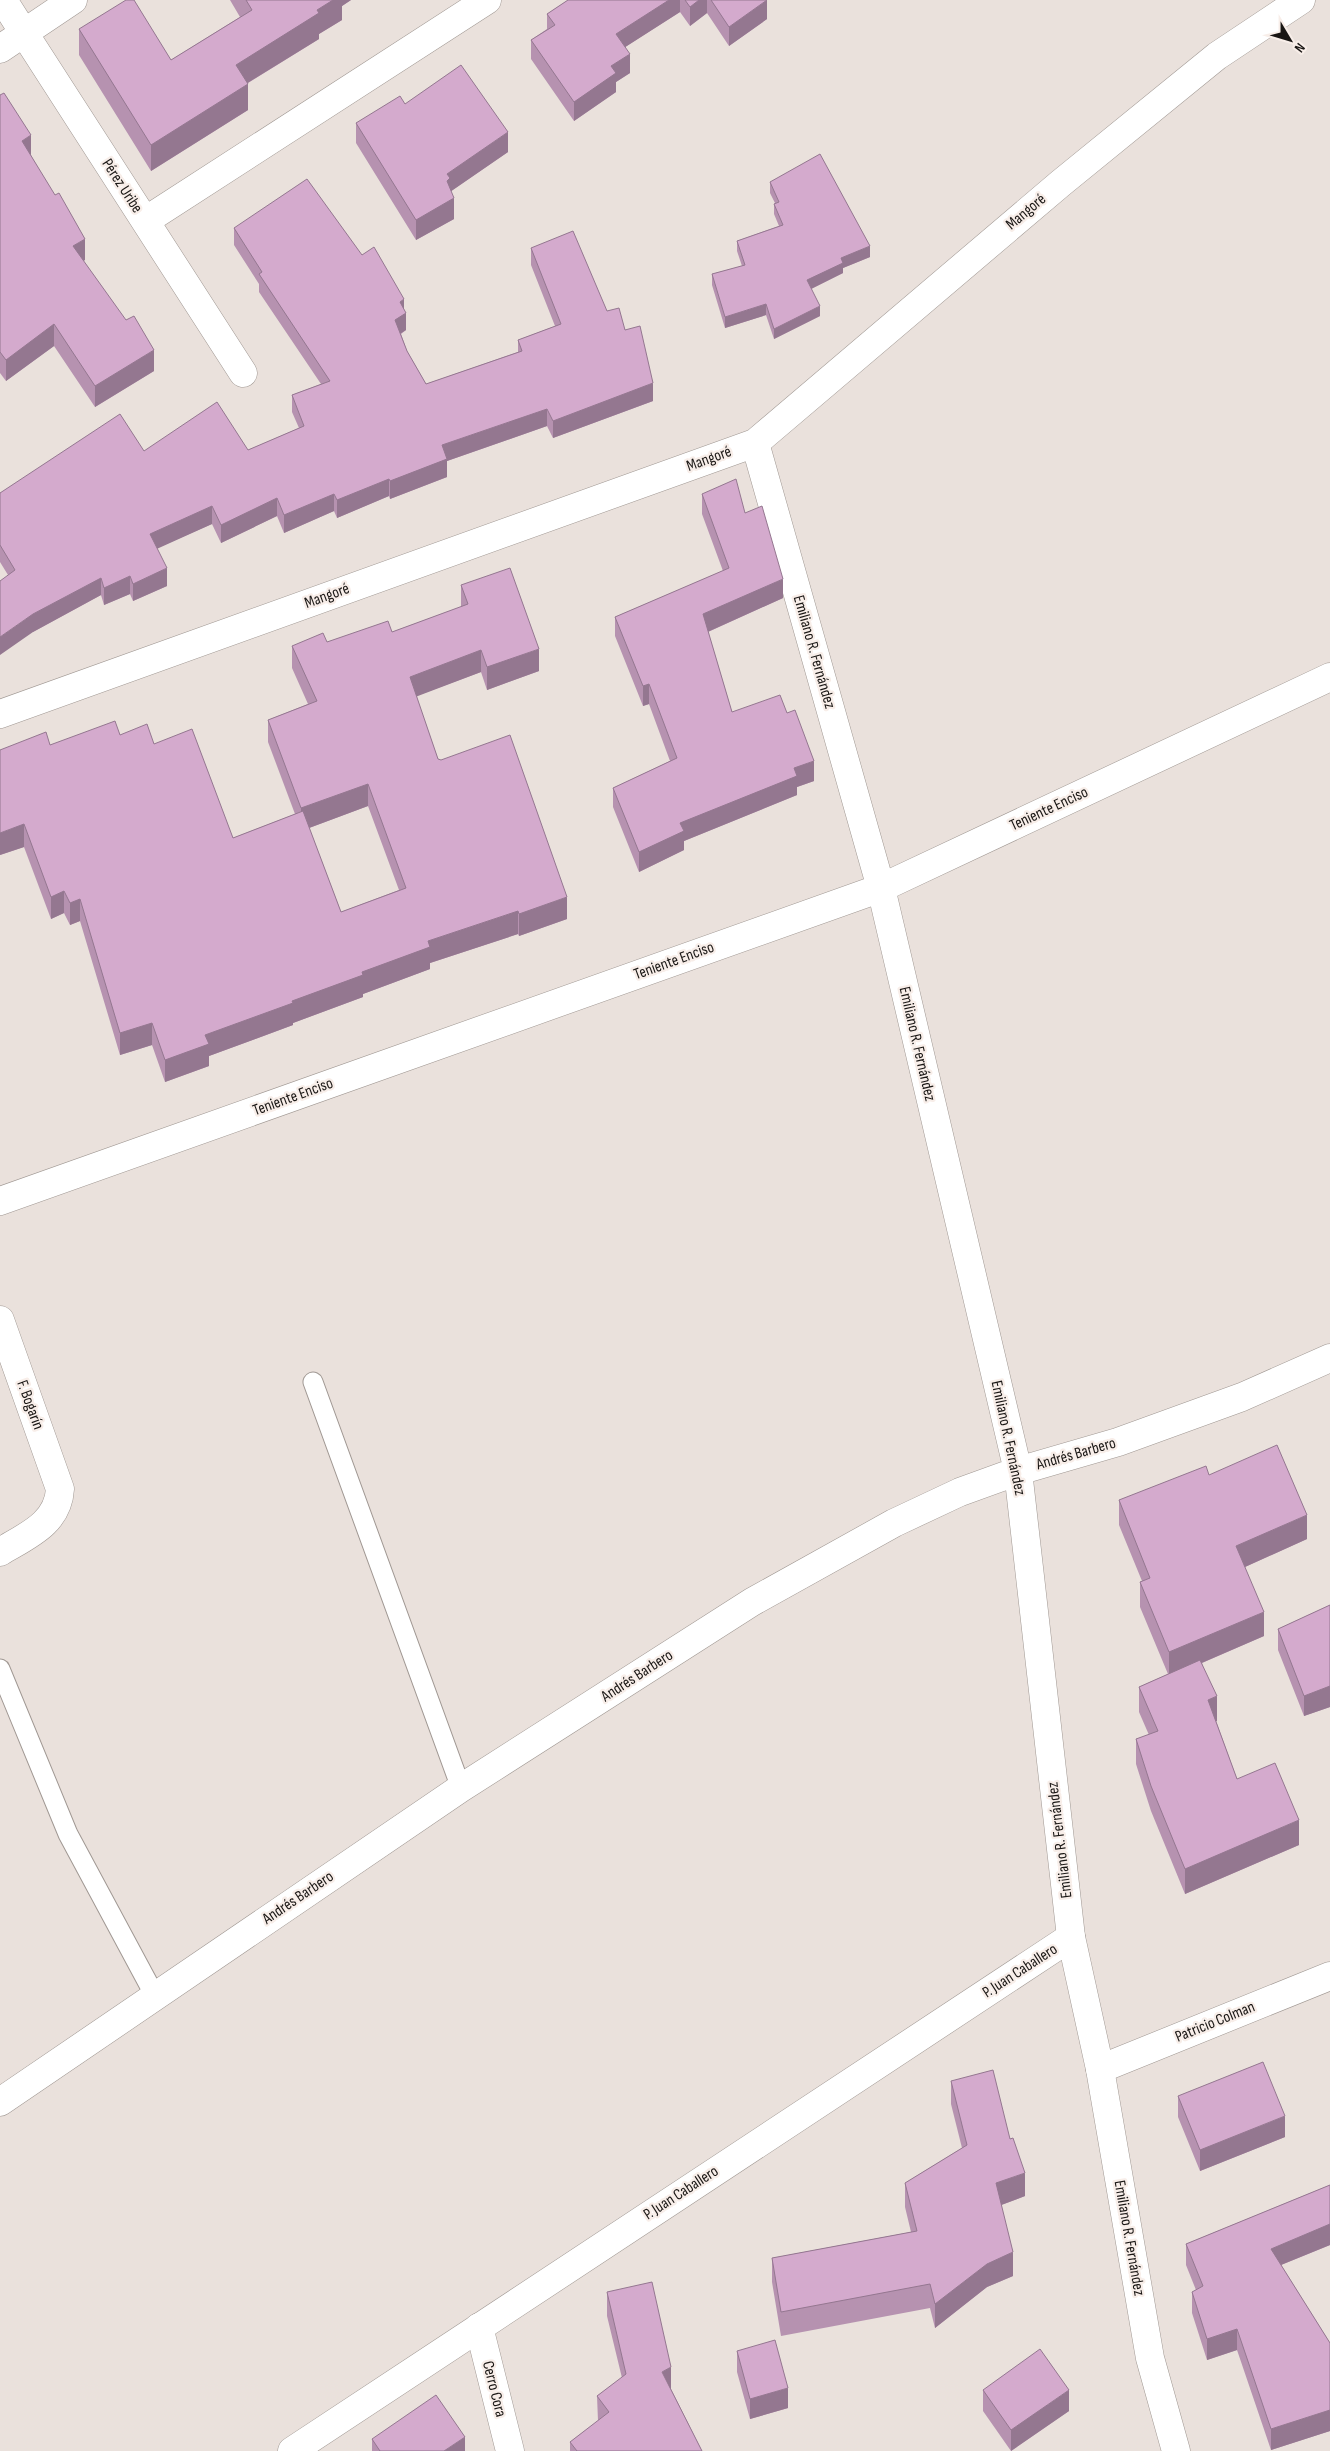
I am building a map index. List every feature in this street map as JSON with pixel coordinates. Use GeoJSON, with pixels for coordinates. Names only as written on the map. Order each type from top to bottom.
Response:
{"type":"FeatureCollection","features":[{"type":"Feature","properties":{"kind":"street","name":"Pérez Uribe"},"geometry":{"type":"LineString","coordinates":[[2,0],[243,373]]}},
{"type":"Feature","properties":{"kind":"street"},"geometry":{"type":"LineString","coordinates":[[0,48],[73,0]]}},
{"type":"Feature","properties":{"kind":"street"},"geometry":{"type":"LineString","coordinates":[[145,221],[488,0]]}},
{"type":"Feature","properties":{"kind":"street","name":"Mangoré"},"geometry":{"type":"LineString","coordinates":[[0,714],[755,443],[1053,189],[1217,56],[1301,0]]}},
{"type":"Feature","properties":{"kind":"street","name":"Emiliano R. Fernández"},"geometry":{"type":"LineString","coordinates":[[755,443],[881,888],[1018,1471],[1071,1937],[1100,2069],[1150,2358],[1176,2451]]}},
{"type":"Feature","properties":{"kind":"street","name":"Teniente Enciso"},"geometry":{"type":"LineString","coordinates":[[0,1201],[881,888],[1330,677]]}},
{"type":"Feature","properties":{"kind":"street","name":"F. Bogarín"},"geometry":{"type":"LineString","coordinates":[[0,1320],[60,1489],[56,1509],[42,1527],[0,1552]]}},
{"type":"Feature","properties":{"kind":"street","name":"Andrés Barbero"},"geometry":{"type":"LineString","coordinates":[[0,2102],[461,1788],[752,1602],[894,1523],[960,1492],[1018,1471],[1118,1442],[1242,1397],[1330,1358]]}},
{"type":"Feature","properties":{"kind":"street","name":"P. Juan Caballero"},"geometry":{"type":"LineString","coordinates":[[292,2451],[1071,1937]]}},
{"type":"Feature","properties":{"kind":"street","name":"Patricio Colman"},"geometry":{"type":"LineString","coordinates":[[1100,2069],[1330,1976]]}},
{"type":"Feature","properties":{"kind":"street","name":"Cerro Cora"},"geometry":{"type":"LineString","coordinates":[[479,2326],[510,2451]]}},
{"type":"Feature","properties":{"kind":"lane"},"geometry":{"type":"LineString","coordinates":[[313,1382],[461,1788]]}},
{"type":"Feature","properties":{"kind":"lane"},"geometry":{"type":"LineString","coordinates":[[0,1669],[68,1834],[155,1996]]}},
{"type":"Feature","properties":{"kind":"building"},"geometry":{"type":"Polygon","coordinates":[[[126,0],[134,0],[171,60],[252,10],[246,0],[333,0],[317,10],[319,13],[236,65],[248,84],[151,145],[79,29],[126,0]]]}},
{"type":"Feature","properties":{"kind":"building"},"geometry":{"type":"Polygon","coordinates":[[[568,0],[669,0],[616,34],[630,54],[611,66],[616,73],[574,102],[531,40],[555,25],[547,14],[568,0]]]}},
{"type":"Feature","properties":{"kind":"building"},"geometry":{"type":"Polygon","coordinates":[[[685,0],[699,0],[690,7],[685,0]]]}},
{"type":"Feature","properties":{"kind":"building"},"geometry":{"type":"Polygon","coordinates":[[[711,0],[767,0],[729,27],[711,0]]]}},
{"type":"Feature","properties":{"kind":"building"},"geometry":{"type":"Polygon","coordinates":[[[461,65],[508,132],[447,174],[450,178],[447,181],[454,198],[416,220],[356,123],[400,96],[405,104],[461,65]]]}},
{"type":"Feature","properties":{"kind":"building"},"geometry":{"type":"Polygon","coordinates":[[[4,93],[31,135],[22,141],[55,195],[59,193],[85,239],[73,246],[126,320],[134,316],[154,350],[95,386],[54,324],[6,360],[0,352],[0,95],[4,93]]]}},
{"type":"Feature","properties":{"kind":"building"},"geometry":{"type":"Polygon","coordinates":[[[820,154],[870,246],[841,258],[843,263],[807,280],[820,306],[774,329],[766,304],[725,317],[712,274],[745,265],[737,241],[783,225],[774,204],[779,202],[770,182],[820,154]]]}},
{"type":"Feature","properties":{"kind":"building"},"geometry":{"type":"Polygon","coordinates":[[[307,179],[362,255],[374,247],[404,299],[400,302],[406,313],[395,320],[407,351],[426,384],[522,351],[518,340],[561,324],[531,248],[573,231],[607,311],[619,308],[625,330],[640,326],[653,383],[553,421],[547,409],[442,445],[447,459],[390,481],[389,479],[337,500],[334,494],[284,515],[277,498],[221,525],[212,506],[150,534],[167,568],[133,584],[130,576],[104,588],[101,578],[33,614],[0,637],[0,581],[15,570],[0,545],[0,493],[120,414],[144,451],[217,402],[248,450],[304,426],[292,395],[330,381],[259,274],[262,272],[234,228],[307,179]]]}},
{"type":"Feature","properties":{"kind":"building"},"geometry":{"type":"Polygon","coordinates":[[[736,479],[745,513],[762,506],[783,579],[703,614],[732,712],[780,695],[787,713],[795,710],[814,761],[794,768],[797,776],[680,823],[684,831],[639,852],[613,788],[677,758],[649,684],[643,686],[615,617],[729,568],[702,494],[736,479]]]}},
{"type":"Feature","properties":{"kind":"building"},"geometry":{"type":"Polygon","coordinates":[[[510,568],[539,649],[487,667],[481,650],[410,677],[438,759],[441,760],[510,735],[567,897],[519,914],[518,911],[428,941],[430,947],[362,972],[363,975],[292,1001],[293,1003],[205,1035],[209,1044],[165,1060],[152,1023],[120,1033],[80,899],[70,903],[64,891],[51,897],[24,824],[0,833],[0,750],[46,732],[50,745],[115,721],[120,735],[147,724],[154,744],[192,729],[233,838],[303,811],[341,912],[406,888],[368,784],[301,808],[268,720],[317,701],[292,646],[323,633],[327,642],[388,621],[392,632],[468,604],[461,585],[510,568]]]}},
{"type":"Feature","properties":{"kind":"building"},"geometry":{"type":"Polygon","coordinates":[[[1277,1445],[1307,1515],[1236,1546],[1264,1612],[1169,1652],[1140,1582],[1150,1578],[1119,1500],[1206,1466],[1209,1475],[1277,1445]]]}},
{"type":"Feature","properties":{"kind":"building"},"geometry":{"type":"Polygon","coordinates":[[[1330,1605],[1330,1686],[1304,1696],[1278,1629],[1330,1605]]]}},
{"type":"Feature","properties":{"kind":"building"},"geometry":{"type":"Polygon","coordinates":[[[1200,1660],[1217,1696],[1208,1700],[1237,1779],[1275,1763],[1299,1820],[1185,1869],[1151,1786],[1136,1739],[1158,1731],[1139,1687],[1200,1660]]]}},
{"type":"Feature","properties":{"kind":"building"},"geometry":{"type":"Polygon","coordinates":[[[1263,2062],[1285,2116],[1200,2150],[1178,2096],[1263,2062]]]}},
{"type":"Feature","properties":{"kind":"building"},"geometry":{"type":"Polygon","coordinates":[[[993,2070],[1010,2139],[1013,2138],[1025,2173],[996,2183],[1013,2252],[987,2264],[935,2304],[930,2284],[781,2312],[772,2258],[917,2231],[905,2183],[967,2145],[951,2081],[993,2070]]]}},
{"type":"Feature","properties":{"kind":"building"},"geometry":{"type":"Polygon","coordinates":[[[1330,2185],[1330,2224],[1271,2249],[1330,2343],[1330,2410],[1271,2429],[1237,2329],[1207,2339],[1192,2292],[1203,2286],[1186,2244],[1330,2185]]]}},
{"type":"Feature","properties":{"kind":"building"},"geometry":{"type":"Polygon","coordinates":[[[652,2282],[671,2367],[662,2372],[702,2451],[577,2451],[570,2442],[609,2412],[597,2396],[626,2374],[607,2292],[652,2282]]]}},
{"type":"Feature","properties":{"kind":"building"},"geometry":{"type":"Polygon","coordinates":[[[775,2340],[788,2388],[750,2399],[737,2351],[775,2340]]]}},
{"type":"Feature","properties":{"kind":"building"},"geometry":{"type":"Polygon","coordinates":[[[1040,2349],[1069,2390],[1011,2430],[983,2390],[1040,2349]]]}},
{"type":"Feature","properties":{"kind":"building"},"geometry":{"type":"Polygon","coordinates":[[[436,2395],[465,2437],[444,2451],[380,2451],[372,2439],[436,2395]]]}}]}
